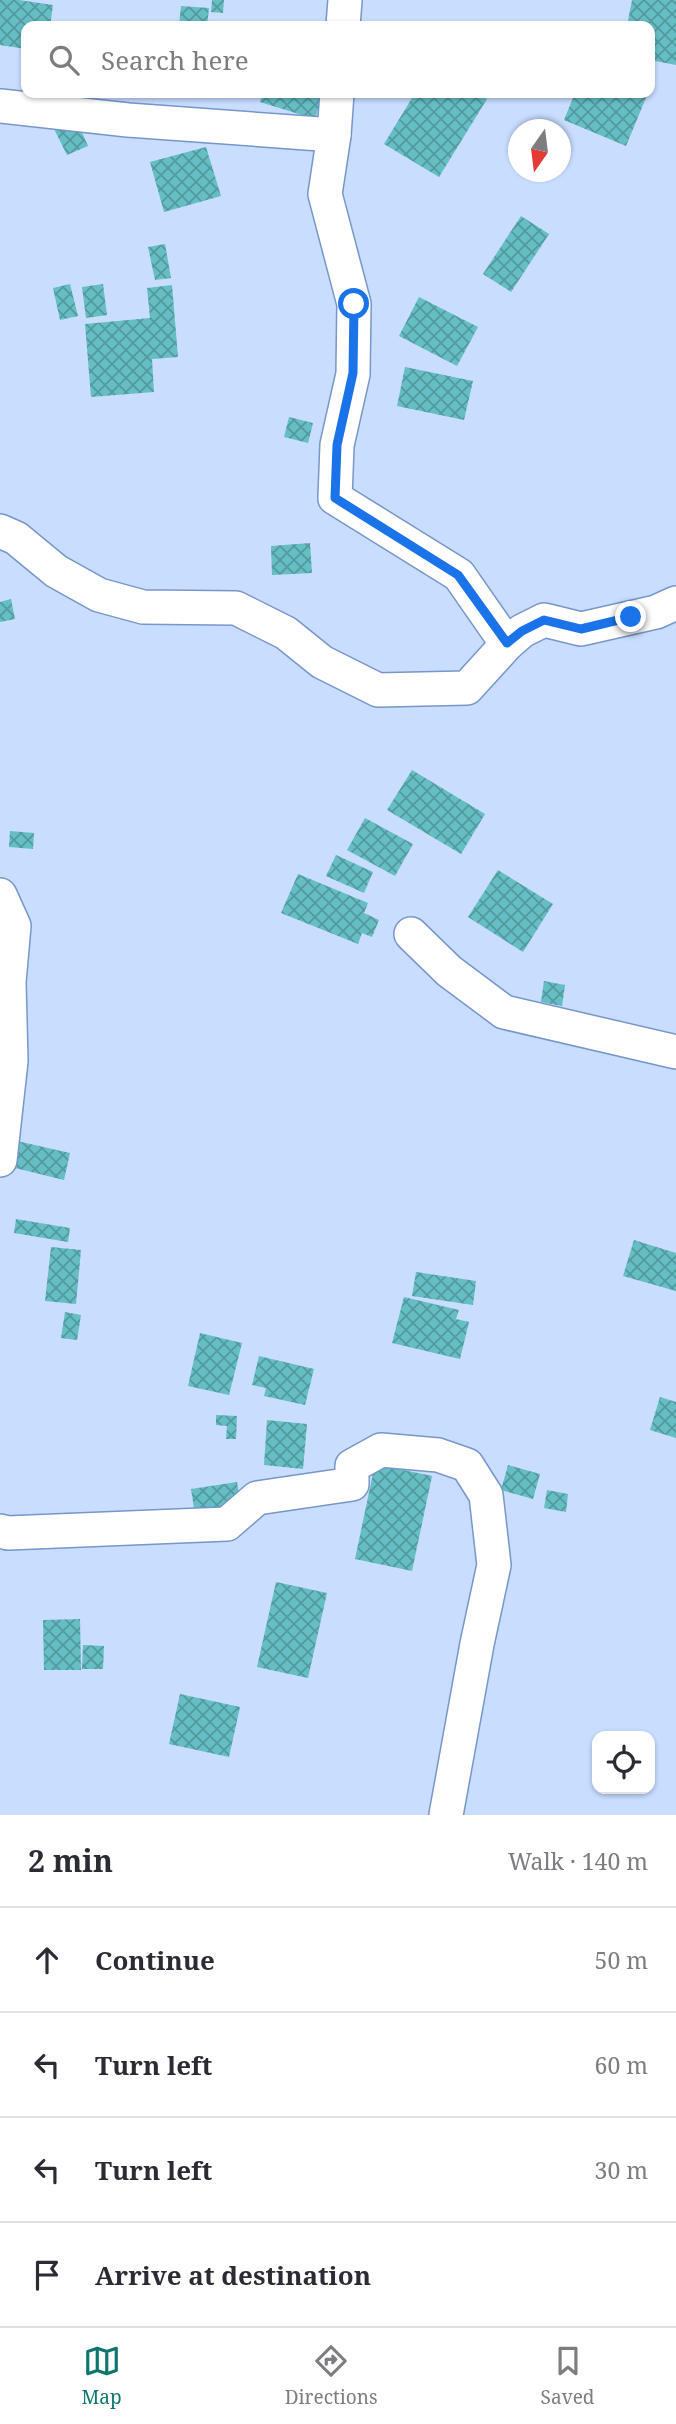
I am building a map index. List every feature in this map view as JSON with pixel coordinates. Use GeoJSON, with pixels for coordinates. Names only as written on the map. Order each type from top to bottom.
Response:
{"type":"FeatureCollection","features":[{"type":"Feature","properties":{"kind":"street"},"geometry":{"type":"LineString","coordinates":[[343,21],[345,0]]}},
{"type":"Feature","properties":{"kind":"street"},"geometry":{"type":"LineString","coordinates":[[337,98],[325,194],[354,304],[353,373],[337,445],[335,498],[458,575],[507,643]]}},
{"type":"Feature","properties":{"kind":"street"},"geometry":{"type":"LineString","coordinates":[[0,106],[156,122],[334,135]]}},
{"type":"Feature","properties":{"kind":"street"},"geometry":{"type":"LineString","coordinates":[[0,531],[16,538],[56,571],[99,595],[142,607],[236,608],[286,633],[322,662],[378,690],[467,688],[507,643],[522,631],[544,620],[581,629],[656,612],[676,603]]}},
{"type":"Feature","properties":{"kind":"street"},"geometry":{"type":"LineString","coordinates":[[0,895],[14,926],[9,982],[10,1061],[0,1160]]}},
{"type":"Feature","properties":{"kind":"street"},"geometry":{"type":"LineString","coordinates":[[411,934],[449,971],[504,1012],[676,1052]]}},
{"type":"Feature","properties":{"kind":"street"},"geometry":{"type":"LineString","coordinates":[[0,1531],[8,1533],[227,1524],[257,1498],[352,1484],[352,1466],[381,1450],[438,1455],[467,1465],[486,1495],[494,1565],[446,1815]]}},
{"type":"Feature","properties":{"kind":"building"},"geometry":{"type":"Polygon","coordinates":[[[0,0],[53,5],[51,21],[21,21],[21,48],[0,45],[0,0]]]}},
{"type":"Feature","properties":{"kind":"building"},"geometry":{"type":"Polygon","coordinates":[[[212,0],[224,0],[223,13],[211,12],[212,0]]]}},
{"type":"Feature","properties":{"kind":"building"},"geometry":{"type":"Polygon","coordinates":[[[632,0],[676,0],[676,65],[655,61],[655,21],[628,21],[632,0]]]}},
{"type":"Feature","properties":{"kind":"building"},"geometry":{"type":"Polygon","coordinates":[[[181,6],[209,8],[208,21],[180,21],[181,6]]]}},
{"type":"Feature","properties":{"kind":"building"},"geometry":{"type":"Polygon","coordinates":[[[261,98],[321,98],[315,119],[260,102],[261,98]]]}},
{"type":"Feature","properties":{"kind":"building"},"geometry":{"type":"Polygon","coordinates":[[[412,98],[487,99],[439,177],[384,144],[412,98]]]}},
{"type":"Feature","properties":{"kind":"building"},"geometry":{"type":"Polygon","coordinates":[[[573,98],[646,98],[626,146],[571,123],[571,119],[564,119],[573,98]]]}},
{"type":"Feature","properties":{"kind":"building"},"geometry":{"type":"Polygon","coordinates":[[[76,119],[88,146],[67,155],[54,129],[76,119]]]}},
{"type":"Feature","properties":{"kind":"building"},"geometry":{"type":"Polygon","coordinates":[[[206,147],[221,196],[164,212],[150,162],[206,147]]]}},
{"type":"Feature","properties":{"kind":"building"},"geometry":{"type":"Polygon","coordinates":[[[521,216],[549,234],[511,292],[483,274],[521,216]]]}},
{"type":"Feature","properties":{"kind":"building"},"geometry":{"type":"Polygon","coordinates":[[[165,244],[171,278],[155,280],[148,247],[165,244]]]}},
{"type":"Feature","properties":{"kind":"building"},"geometry":{"type":"Polygon","coordinates":[[[70,284],[78,316],[60,320],[53,288],[70,284]]]}},
{"type":"Feature","properties":{"kind":"building"},"geometry":{"type":"Polygon","coordinates":[[[103,284],[107,315],[86,318],[82,287],[103,284]]]}},
{"type":"Feature","properties":{"kind":"building"},"geometry":{"type":"Polygon","coordinates":[[[172,285],[178,357],[152,359],[154,392],[91,397],[85,324],[150,318],[147,288],[172,285]]]}},
{"type":"Feature","properties":{"kind":"building"},"geometry":{"type":"Polygon","coordinates":[[[419,297],[478,327],[457,366],[399,336],[419,297]]]}},
{"type":"Feature","properties":{"kind":"building"},"geometry":{"type":"Polygon","coordinates":[[[405,367],[473,381],[464,420],[397,406],[405,367]]]}},
{"type":"Feature","properties":{"kind":"building"},"geometry":{"type":"Polygon","coordinates":[[[289,417],[313,423],[308,443],[284,437],[289,417]]]}},
{"type":"Feature","properties":{"kind":"building"},"geometry":{"type":"Polygon","coordinates":[[[310,543],[312,573],[272,575],[271,546],[310,543]]]}},
{"type":"Feature","properties":{"kind":"building"},"geometry":{"type":"Polygon","coordinates":[[[11,599],[15,619],[0,622],[0,602],[11,599]]]}},
{"type":"Feature","properties":{"kind":"building"},"geometry":{"type":"Polygon","coordinates":[[[412,770],[485,814],[461,854],[387,810],[412,770]]]}},
{"type":"Feature","properties":{"kind":"building"},"geometry":{"type":"Polygon","coordinates":[[[365,818],[413,844],[395,876],[347,850],[365,818]]]}},
{"type":"Feature","properties":{"kind":"building"},"geometry":{"type":"Polygon","coordinates":[[[10,831],[34,833],[33,849],[9,847],[10,831]]]}},
{"type":"Feature","properties":{"kind":"building"},"geometry":{"type":"Polygon","coordinates":[[[336,855],[373,872],[364,893],[326,876],[336,855]]]}},
{"type":"Feature","properties":{"kind":"building"},"geometry":{"type":"Polygon","coordinates":[[[498,870],[553,904],[523,952],[468,917],[498,870]]]}},
{"type":"Feature","properties":{"kind":"building"},"geometry":{"type":"Polygon","coordinates":[[[298,874],[368,903],[364,913],[379,920],[372,937],[362,933],[358,944],[281,913],[298,874]]]}},
{"type":"Feature","properties":{"kind":"building"},"geometry":{"type":"Polygon","coordinates":[[[544,981],[565,985],[562,1006],[541,1002],[544,981]]]}},
{"type":"Feature","properties":{"kind":"building"},"geometry":{"type":"Polygon","coordinates":[[[17,1141],[70,1153],[64,1180],[11,1167],[17,1141]]]}},
{"type":"Feature","properties":{"kind":"building"},"geometry":{"type":"Polygon","coordinates":[[[16,1219],[70,1228],[68,1242],[14,1233],[16,1219]]]}},
{"type":"Feature","properties":{"kind":"building"},"geometry":{"type":"Polygon","coordinates":[[[634,1240],[676,1253],[676,1291],[623,1276],[634,1240]]]}},
{"type":"Feature","properties":{"kind":"building"},"geometry":{"type":"Polygon","coordinates":[[[51,1247],[81,1250],[76,1304],[45,1301],[51,1247]]]}},
{"type":"Feature","properties":{"kind":"building"},"geometry":{"type":"Polygon","coordinates":[[[416,1272],[476,1281],[473,1305],[412,1296],[416,1272]]]}},
{"type":"Feature","properties":{"kind":"building"},"geometry":{"type":"Polygon","coordinates":[[[404,1297],[459,1310],[456,1319],[469,1322],[460,1359],[392,1343],[404,1297]]]}},
{"type":"Feature","properties":{"kind":"building"},"geometry":{"type":"Polygon","coordinates":[[[65,1312],[81,1315],[77,1340],[61,1338],[65,1312]]]}},
{"type":"Feature","properties":{"kind":"building"},"geometry":{"type":"Polygon","coordinates":[[[200,1333],[242,1343],[229,1395],[188,1386],[200,1333]]]}},
{"type":"Feature","properties":{"kind":"building"},"geometry":{"type":"Polygon","coordinates":[[[259,1356],[314,1369],[305,1405],[264,1396],[266,1388],[252,1385],[259,1356]]]}},
{"type":"Feature","properties":{"kind":"building"},"geometry":{"type":"Polygon","coordinates":[[[660,1397],[676,1402],[676,1438],[650,1430],[660,1397]]]}},
{"type":"Feature","properties":{"kind":"building"},"geometry":{"type":"Polygon","coordinates":[[[216,1415],[237,1416],[236,1439],[226,1439],[227,1426],[216,1425],[216,1415]]]}},
{"type":"Feature","properties":{"kind":"building"},"geometry":{"type":"Polygon","coordinates":[[[267,1420],[307,1424],[303,1469],[264,1465],[267,1420]]]}},
{"type":"Feature","properties":{"kind":"building"},"geometry":{"type":"Polygon","coordinates":[[[375,1464],[432,1476],[412,1571],[355,1559],[375,1464]]]}},
{"type":"Feature","properties":{"kind":"building"},"geometry":{"type":"Polygon","coordinates":[[[508,1465],[540,1474],[533,1499],[501,1490],[508,1465]]]}},
{"type":"Feature","properties":{"kind":"building"},"geometry":{"type":"Polygon","coordinates":[[[237,1482],[241,1508],[195,1515],[191,1489],[237,1482]]]}},
{"type":"Feature","properties":{"kind":"building"},"geometry":{"type":"Polygon","coordinates":[[[547,1490],[568,1494],[566,1512],[544,1508],[547,1490]]]}},
{"type":"Feature","properties":{"kind":"building"},"geometry":{"type":"Polygon","coordinates":[[[276,1582],[327,1593],[308,1678],[257,1667],[276,1582]]]}},
{"type":"Feature","properties":{"kind":"building"},"geometry":{"type":"Polygon","coordinates":[[[80,1619],[81,1670],[44,1670],[43,1620],[80,1619]]]}},
{"type":"Feature","properties":{"kind":"building"},"geometry":{"type":"Polygon","coordinates":[[[83,1645],[104,1646],[103,1669],[82,1669],[83,1645]]]}},
{"type":"Feature","properties":{"kind":"building"},"geometry":{"type":"Polygon","coordinates":[[[180,1694],[240,1707],[229,1757],[169,1744],[180,1694]]]}},
{"type":"Feature","properties":{"kind":"route"},"geometry":{"type":"LineString","coordinates":[[354,304],[353,373],[337,445],[335,498],[458,575],[507,643],[522,631],[544,620],[581,629],[631,617]]}}]}
